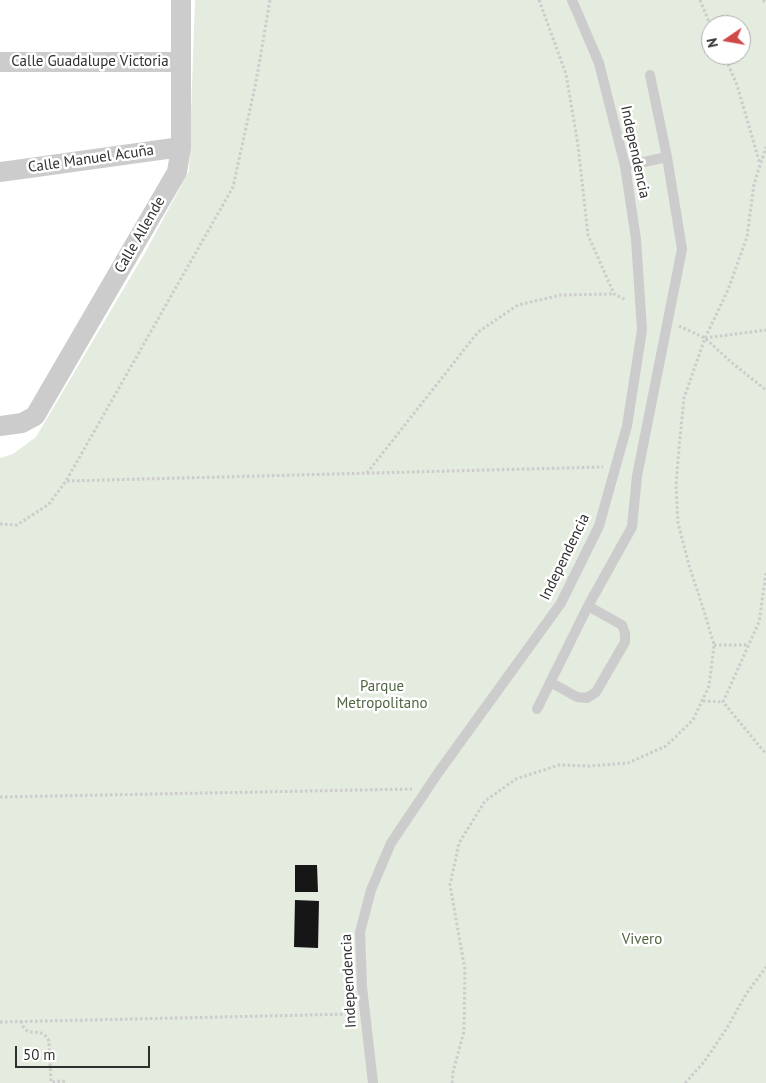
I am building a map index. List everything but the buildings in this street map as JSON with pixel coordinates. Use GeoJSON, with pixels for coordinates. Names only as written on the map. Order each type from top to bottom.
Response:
{"type":"FeatureCollection","features":[{"type":"Feature","properties":{"kind":"street","name":"Calle Allende"},"geometry":{"type":"LineString","coordinates":[[0,426],[22,423],[35,416],[177,172],[181,147],[181,0]]}},
{"type":"Feature","properties":{"kind":"street","name":"Calle Guadalupe Victoria"},"geometry":{"type":"LineString","coordinates":[[0,62],[181,62]]}},
{"type":"Feature","properties":{"kind":"street","name":"Calle Manuel Acuña"},"geometry":{"type":"LineString","coordinates":[[0,172],[181,147]]}},
{"type":"Feature","properties":{"kind":"lane","name":"Independencia"},"geometry":{"type":"LineString","coordinates":[[373,1083],[362,987],[360,932],[371,890],[391,843],[428,788],[561,603],[599,526],[627,426],[642,330],[636,239],[625,166],[599,63],[572,0]]}},
{"type":"Feature","properties":{"kind":"lane"},"geometry":{"type":"LineString","coordinates":[[537,709],[588,606],[632,527],[637,476],[682,248],[667,157],[650,75]]}},
{"type":"Feature","properties":{"kind":"lane"},"geometry":{"type":"LineString","coordinates":[[625,166],[667,157]]}},
{"type":"Feature","properties":{"kind":"lane"},"geometry":{"type":"LineString","coordinates":[[550,682],[577,697],[587,698],[596,692],[625,642],[625,633],[622,625],[588,606]]}},
{"type":"Feature","properties":{"kind":"path"},"geometry":{"type":"LineString","coordinates":[[0,524],[17,525],[48,504],[66,481],[233,187],[256,82],[270,0]]}},
{"type":"Feature","properties":{"kind":"path"},"geometry":{"type":"LineString","coordinates":[[700,0],[706,15]]}},
{"type":"Feature","properties":{"kind":"path"},"geometry":{"type":"LineString","coordinates":[[763,0],[766,3]]}},
{"type":"Feature","properties":{"kind":"path"},"geometry":{"type":"LineString","coordinates":[[729,65],[738,85],[760,165]]}},
{"type":"Feature","properties":{"kind":"path"},"geometry":{"type":"LineString","coordinates":[[367,473],[478,332],[518,305],[560,295],[614,294]]}},
{"type":"Feature","properties":{"kind":"path"},"geometry":{"type":"LineString","coordinates":[[705,338],[766,330]]}},
{"type":"Feature","properties":{"kind":"path"},"geometry":{"type":"LineString","coordinates":[[66,481],[616,466]]}},
{"type":"Feature","properties":{"kind":"path"},"geometry":{"type":"LineString","coordinates":[[723,702],[758,622],[766,573]]}},
{"type":"Feature","properties":{"kind":"path"},"geometry":{"type":"LineString","coordinates":[[714,645],[749,645]]}},
{"type":"Feature","properties":{"kind":"path"},"geometry":{"type":"LineString","coordinates":[[703,701],[723,702],[766,754]]}},
{"type":"Feature","properties":{"kind":"path"},"geometry":{"type":"LineString","coordinates":[[0,797],[428,788]]}},
{"type":"Feature","properties":{"kind":"path"},"geometry":{"type":"LineString","coordinates":[[686,1083],[704,1062],[727,1028],[746,994],[766,967]]}},
{"type":"Feature","properties":{"kind":"path"},"geometry":{"type":"LineString","coordinates":[[0,1022],[365,1013]]}},
{"type":"Feature","properties":{"kind":"path"},"geometry":{"type":"LineString","coordinates":[[21,1021],[23,1029],[27,1032],[42,1032],[47,1035],[49,1041],[50,1082],[65,1081],[65,1083]]}},
{"type":"Feature","properties":{"kind":"green space","name":"Parque Metropolitano"},"geometry":{"type":"Polygon","coordinates":[[[195,0],[766,0],[766,1083],[0,1083],[0,458],[13,454],[36,437],[146,251],[189,171],[195,0]]]}},
{"type":"Feature","properties":{"kind":"park label","name":"Vivero"},"geometry":{"type":"Point","coordinates":[642,940]}}]}
